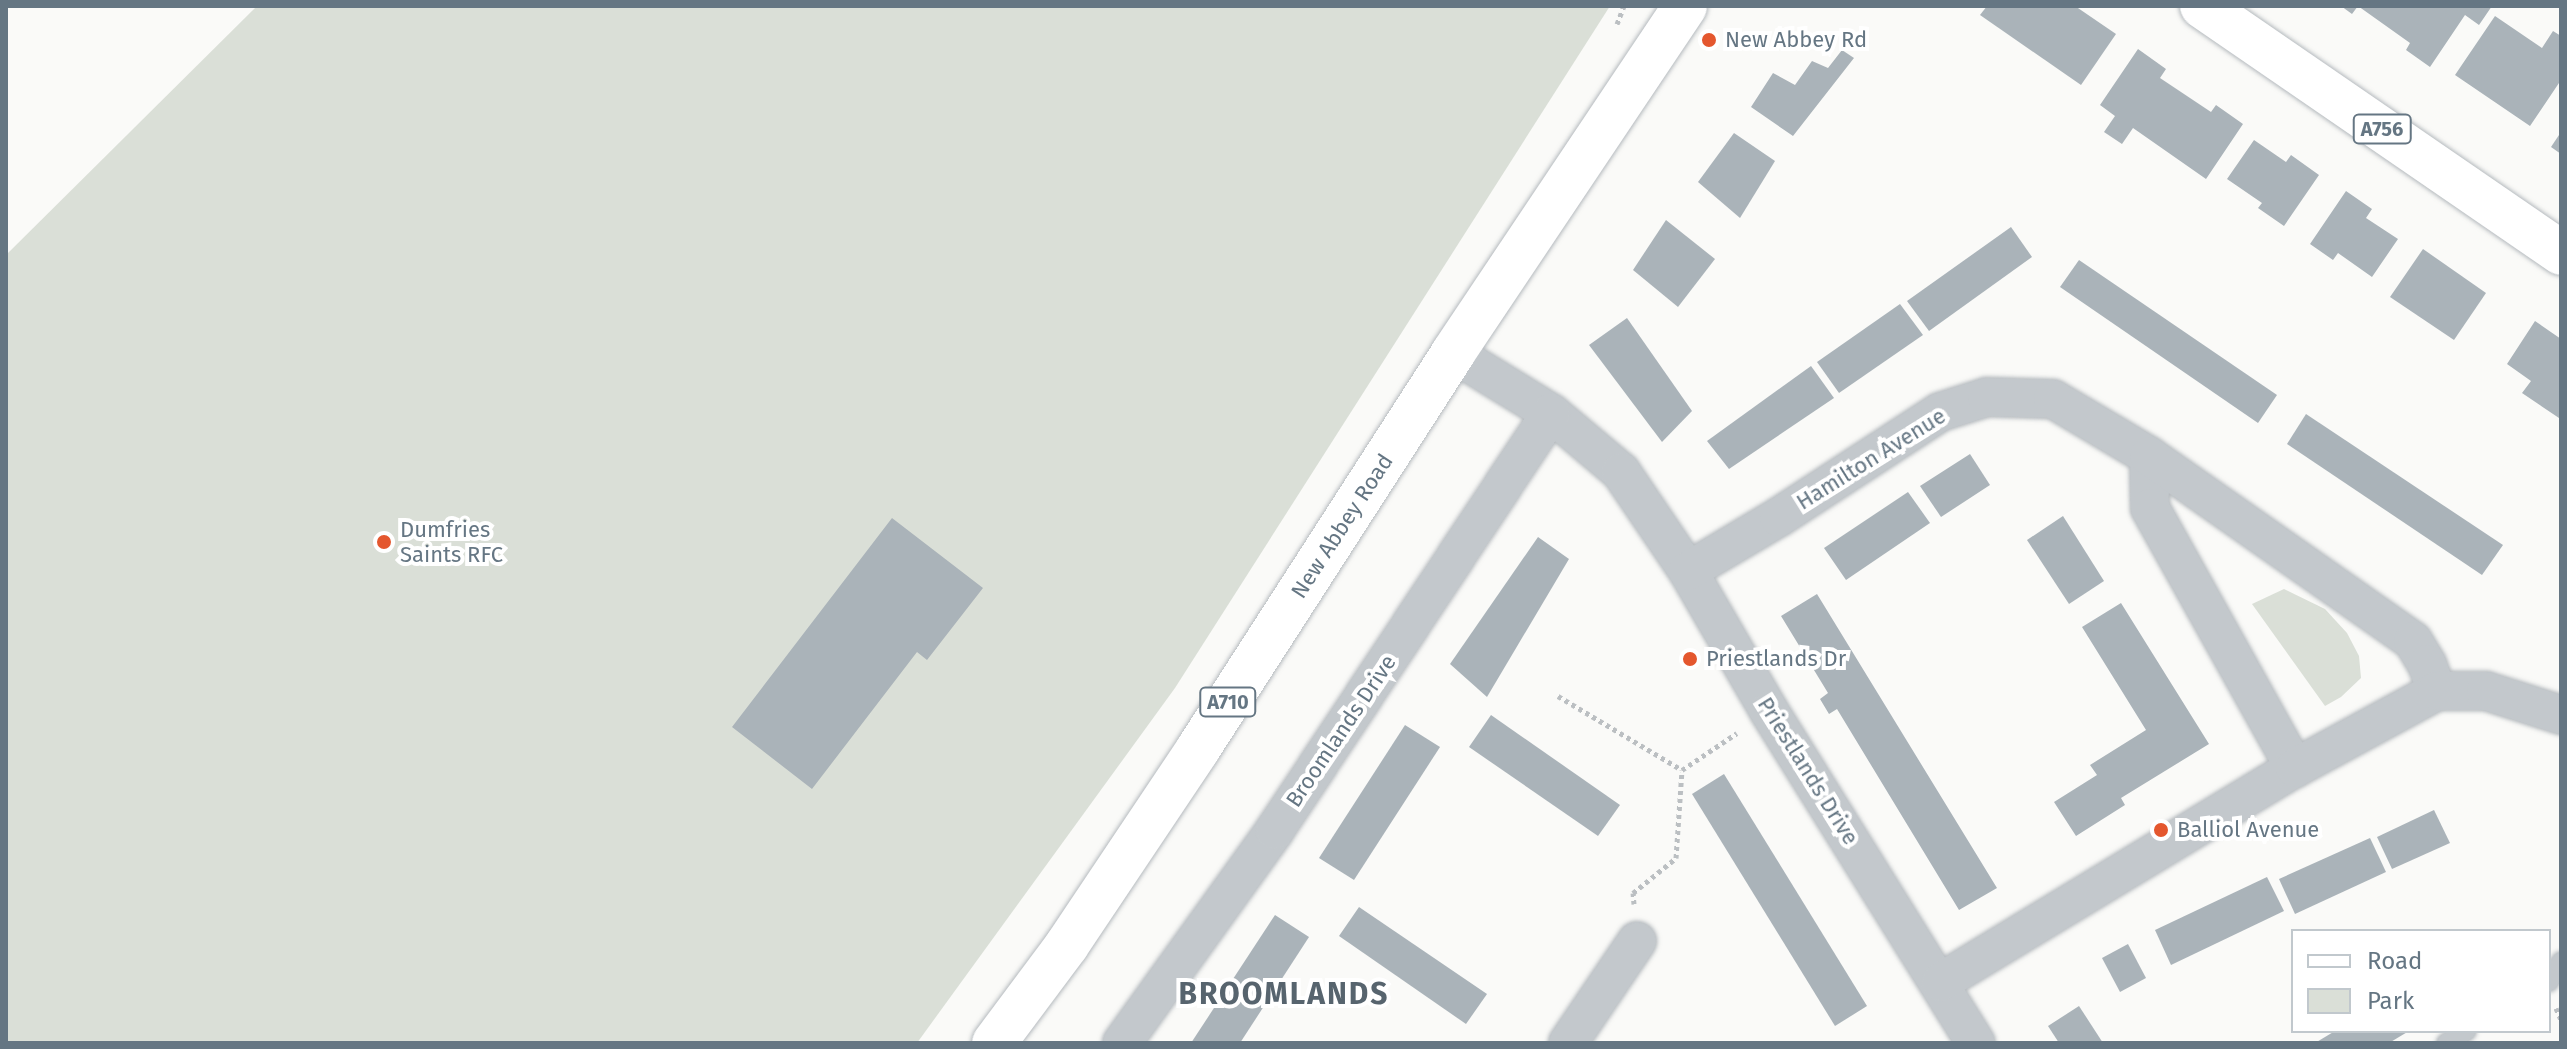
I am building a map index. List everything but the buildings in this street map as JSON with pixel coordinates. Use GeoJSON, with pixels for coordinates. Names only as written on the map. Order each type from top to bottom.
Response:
{"type":"FeatureCollection","features":[{"type":"Feature","properties":{"kind":"main road","name":"New Abbey Road"},"geometry":{"type":"LineString","coordinates":[[994,1043],[1067,945],[1198,749],[1453,353],[1685,6]]}},
{"type":"Feature","properties":{"kind":"main road","name":"A756"},"geometry":{"type":"LineString","coordinates":[[2202,6],[2561,253]]}},
{"type":"Feature","properties":{"kind":"street","name":"Priestlands Drive"},"geometry":{"type":"LineString","coordinates":[[1453,353],[1551,413],[1621,472],[1688,571],[1769,711],[1941,982],[1976,1043]]}},
{"type":"Feature","properties":{"kind":"street","name":"Hamilton Avenue"},"geometry":{"type":"LineString","coordinates":[[1688,571],[1779,517],[1940,412],[1987,397],[2053,399],[2149,456],[2413,641],[2427,664],[2437,691]]}},
{"type":"Feature","properties":{"kind":"street","name":"Broomlands Drive"},"geometry":{"type":"LineString","coordinates":[[1122,1043],[1275,830],[1551,413]]}},
{"type":"Feature","properties":{"kind":"street"},"geometry":{"type":"LineString","coordinates":[[2149,456],[2150,508],[2295,768]]}},
{"type":"Feature","properties":{"kind":"street"},"geometry":{"type":"LineString","coordinates":[[1941,982],[2295,768],[2437,691],[2486,691],[2561,715]]}},
{"type":"Feature","properties":{"kind":"street"},"geometry":{"type":"LineString","coordinates":[[1568,1043],[1637,941]]}},
{"type":"Feature","properties":{"kind":"lane"},"geometry":{"type":"LineString","coordinates":[[2551,978],[2561,961]]}},
{"type":"Feature","properties":{"kind":"lane"},"geometry":{"type":"LineString","coordinates":[[2446,1043],[2464,1033]]}},
{"type":"Feature","properties":{"kind":"path"},"geometry":{"type":"LineString","coordinates":[[1558,696],[1682,770]]}},
{"type":"Feature","properties":{"kind":"path"},"geometry":{"type":"LineString","coordinates":[[1682,770],[1769,711]]}},
{"type":"Feature","properties":{"kind":"path"},"geometry":{"type":"LineString","coordinates":[[1637,941],[1633,893],[1676,858],[1682,770]]}},
{"type":"Feature","properties":{"kind":"green space"},"geometry":{"type":"Polygon","coordinates":[[[257,6],[1610,6],[1175,688],[917,1043],[6,1043],[6,255],[257,6]]]}},
{"type":"Feature","properties":{"kind":"green space"},"geometry":{"type":"Polygon","coordinates":[[[2284,589],[2325,609],[2347,633],[2359,656],[2361,678],[2341,697],[2325,706],[2252,604],[2284,589]]]}},
{"type":"Feature","properties":{"kind":"place","name":"New Abbey Rd"},"geometry":{"type":"Point","coordinates":[1709,40]}},
{"type":"Feature","properties":{"kind":"place","name":"Dumfries Saints RFC"},"geometry":{"type":"Point","coordinates":[384,542]}},
{"type":"Feature","properties":{"kind":"place","name":"Priestlands Dr"},"geometry":{"type":"Point","coordinates":[1690,659]}},
{"type":"Feature","properties":{"kind":"place","name":"Balliol Avenue"},"geometry":{"type":"Point","coordinates":[2161,830]}},
{"type":"Feature","properties":{"kind":"district","name":"BROOMLANDS"},"geometry":{"type":"Point","coordinates":[1284,994]}}]}
